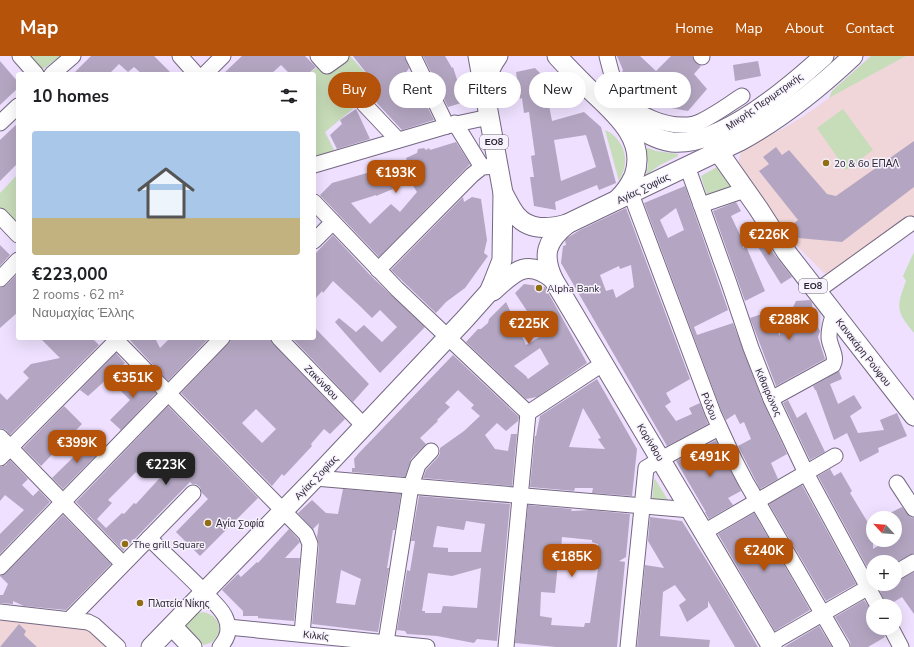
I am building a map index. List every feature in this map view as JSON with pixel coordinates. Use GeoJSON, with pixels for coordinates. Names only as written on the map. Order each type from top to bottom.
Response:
{"type":"FeatureCollection","features":[{"type":"Feature","properties":{"kind":"main road","name":"ΕΟ8"},"geometry":{"type":"LineString","coordinates":[[478,56],[480,72]]}},
{"type":"Feature","properties":{"kind":"main road"},"geometry":{"type":"LineString","coordinates":[[489,72],[493,62],[498,56]]}},
{"type":"Feature","properties":{"kind":"main road","name":"Μικρής Περιμετρικής"},"geometry":{"type":"LineString","coordinates":[[708,137],[734,124],[769,101],[824,56]]}},
{"type":"Feature","properties":{"kind":"main road","name":"Μικρής Περιμετρικής"},"geometry":{"type":"LineString","coordinates":[[613,111],[642,130],[665,140],[687,142],[708,137],[755,133],[784,115],[817,89],[853,56]]}},
{"type":"Feature","properties":{"kind":"main road","name":"ΕΟ8"},"geometry":{"type":"LineString","coordinates":[[559,59],[613,111],[627,128],[635,144],[637,158],[634,174],[628,188],[620,198],[613,202]]}},
{"type":"Feature","properties":{"kind":"main road","name":"ΕΟ8"},"geometry":{"type":"LineString","coordinates":[[487,108],[489,117],[490,167],[516,215],[524,222],[546,229],[567,224]]}},
{"type":"Feature","properties":{"kind":"main road","name":"Αγίας Σοφίας"},"geometry":{"type":"LineString","coordinates":[[567,224],[687,166],[708,137]]}},
{"type":"Feature","properties":{"kind":"main road","name":"Κανακάρη Ρούφου"},"geometry":{"type":"LineString","coordinates":[[708,137],[787,252],[914,416]]}},
{"type":"Feature","properties":{"kind":"main road"},"geometry":{"type":"LineString","coordinates":[[477,306],[489,292],[497,277],[500,266],[503,248],[503,193]]}},
{"type":"Feature","properties":{"kind":"main road","name":"ΕΟ8"},"geometry":{"type":"LineString","coordinates":[[553,279],[548,267],[546,256],[555,234],[567,224]]}},
{"type":"Feature","properties":{"kind":"main road"},"geometry":{"type":"LineString","coordinates":[[477,306],[515,271],[534,268],[544,272],[553,279]]}},
{"type":"Feature","properties":{"kind":"main road","name":"Κορίνθου"},"geometry":{"type":"LineString","coordinates":[[553,279],[771,646]]}},
{"type":"Feature","properties":{"kind":"main road","name":"Αγίας Σοφίας"},"geometry":{"type":"LineString","coordinates":[[151,647],[337,455],[477,306]]}},
{"type":"Feature","properties":{"kind":"main road"},"geometry":{"type":"LineString","coordinates":[[172,626],[192,647]]}},
{"type":"Feature","properties":{"kind":"street"},"geometry":{"type":"LineString","coordinates":[[20,56],[34,72]]}},
{"type":"Feature","properties":{"kind":"street"},"geometry":{"type":"LineString","coordinates":[[54,72],[72,56]]}},
{"type":"Feature","properties":{"kind":"street"},"geometry":{"type":"LineString","coordinates":[[180,56],[194,72]]}},
{"type":"Feature","properties":{"kind":"street"},"geometry":{"type":"LineString","coordinates":[[207,72],[223,56]]}},
{"type":"Feature","properties":{"kind":"street"},"geometry":{"type":"LineString","coordinates":[[323,61],[341,56]]}},
{"type":"Feature","properties":{"kind":"street"},"geometry":{"type":"LineString","coordinates":[[378,270],[472,175],[490,167],[451,124],[413,56]]}},
{"type":"Feature","properties":{"kind":"street"},"geometry":{"type":"LineString","coordinates":[[606,56],[620,94],[637,110],[651,118],[666,122],[685,124],[708,137],[742,96]]}},
{"type":"Feature","properties":{"kind":"street"},"geometry":{"type":"LineString","coordinates":[[0,123],[16,108]]}},
{"type":"Feature","properties":{"kind":"street"},"geometry":{"type":"LineString","coordinates":[[368,108],[398,140]]}},
{"type":"Feature","properties":{"kind":"street"},"geometry":{"type":"LineString","coordinates":[[316,164],[451,124],[489,117]]}},
{"type":"Feature","properties":{"kind":"street","name":"Κιθαιρώνος"},"geometry":{"type":"LineString","coordinates":[[687,166],[751,348],[771,399],[806,473],[866,577]]}},
{"type":"Feature","properties":{"kind":"street"},"geometry":{"type":"LineString","coordinates":[[701,205],[745,190]]}},
{"type":"Feature","properties":{"kind":"street","name":"Ρόδου"},"geometry":{"type":"LineString","coordinates":[[631,194],[719,428],[735,462],[842,647]]}},
{"type":"Feature","properties":{"kind":"street"},"geometry":{"type":"LineString","coordinates":[[316,204],[378,270],[447,338],[528,413]]}},
{"type":"Feature","properties":{"kind":"street"},"geometry":{"type":"LineString","coordinates":[[0,216],[16,233]]}},
{"type":"Feature","properties":{"kind":"street"},"geometry":{"type":"LineString","coordinates":[[316,240],[333,222]]}},
{"type":"Feature","properties":{"kind":"street"},"geometry":{"type":"LineString","coordinates":[[817,291],[910,224]]}},
{"type":"Feature","properties":{"kind":"street"},"geometry":{"type":"LineString","coordinates":[[0,279],[16,262]]}},
{"type":"Feature","properties":{"kind":"street"},"geometry":{"type":"LineString","coordinates":[[771,399],[833,365],[835,362],[829,338],[834,314]]}},
{"type":"Feature","properties":{"kind":"street"},"geometry":{"type":"LineString","coordinates":[[115,340],[3,448],[62,502],[123,564]]}},
{"type":"Feature","properties":{"kind":"street"},"geometry":{"type":"LineString","coordinates":[[117,340],[306,534],[310,544],[302,634]]}},
{"type":"Feature","properties":{"kind":"street"},"geometry":{"type":"LineString","coordinates":[[0,567],[220,340]]}},
{"type":"Feature","properties":{"kind":"street","name":"Ζακύνθου"},"geometry":{"type":"LineString","coordinates":[[281,340],[364,426]]}},
{"type":"Feature","properties":{"kind":"street"},"geometry":{"type":"LineString","coordinates":[[528,413],[604,363]]}},
{"type":"Feature","properties":{"kind":"street"},"geometry":{"type":"LineString","coordinates":[[506,647],[528,413]]}},
{"type":"Feature","properties":{"kind":"street"},"geometry":{"type":"LineString","coordinates":[[628,647],[646,468],[719,428]]}},
{"type":"Feature","properties":{"kind":"street"},"geometry":{"type":"LineString","coordinates":[[395,644],[411,486],[418,465],[431,451]]}},
{"type":"Feature","properties":{"kind":"street"},"geometry":{"type":"LineString","coordinates":[[337,455],[339,480]]}},
{"type":"Feature","properties":{"kind":"street"},"geometry":{"type":"LineString","coordinates":[[704,532],[835,456]]}},
{"type":"Feature","properties":{"kind":"street"},"geometry":{"type":"LineString","coordinates":[[315,478],[691,510]]}},
{"type":"Feature","properties":{"kind":"street"},"geometry":{"type":"LineString","coordinates":[[897,483],[914,510]]}},
{"type":"Feature","properties":{"kind":"street"},"geometry":{"type":"LineString","coordinates":[[70,619],[193,492]]}},
{"type":"Feature","properties":{"kind":"street"},"geometry":{"type":"LineString","coordinates":[[149,538],[205,592],[227,619],[227,637],[220,647]]}},
{"type":"Feature","properties":{"kind":"street"},"geometry":{"type":"LineString","coordinates":[[902,569],[914,562]]}},
{"type":"Feature","properties":{"kind":"street"},"geometry":{"type":"LineString","coordinates":[[771,646],[866,589]]}},
{"type":"Feature","properties":{"kind":"street"},"geometry":{"type":"LineString","coordinates":[[0,612],[88,622],[94,625],[118,647]]}},
{"type":"Feature","properties":{"kind":"street","name":"Κιλκίς"},"geometry":{"type":"LineString","coordinates":[[228,627],[427,647]]}},
{"type":"Feature","properties":{"kind":"street"},"geometry":{"type":"LineString","coordinates":[[894,635],[901,647]]}},
{"type":"Feature","properties":{"kind":"shaded area","name":"2ο & 6ο ΕΠΑΛ"},"geometry":{"type":"Polygon","coordinates":[[[906,56],[914,56],[914,217],[911,216],[828,277],[799,248],[737,168],[741,151],[804,116],[829,98],[906,56]]]}},
{"type":"Feature","properties":{"kind":"shaded area"},"geometry":{"type":"Polygon","coordinates":[[[0,620],[88,630],[105,647],[0,647],[0,620]]]}},
{"type":"Feature","properties":{"kind":"green space"},"geometry":{"type":"Polygon","coordinates":[[[27,56],[61,56],[40,71],[27,56]]]}},
{"type":"Feature","properties":{"kind":"green space"},"geometry":{"type":"Polygon","coordinates":[[[350,56],[365,72],[328,72],[328,108],[354,108],[325,132],[335,152],[316,157],[316,72],[311,72],[322,63],[350,56]]]}},
{"type":"Feature","properties":{"kind":"green space"},"geometry":{"type":"Polygon","coordinates":[[[871,56],[906,56],[829,98],[832,91],[871,56]]]}},
{"type":"Feature","properties":{"kind":"green space"},"geometry":{"type":"Polygon","coordinates":[[[843,109],[873,150],[846,170],[817,128],[843,109]]]}},
{"type":"Feature","properties":{"kind":"green space"},"geometry":{"type":"Polygon","coordinates":[[[605,130],[617,139],[625,154],[624,170],[619,181],[605,130]]]}},
{"type":"Feature","properties":{"kind":"green space"},"geometry":{"type":"Polygon","coordinates":[[[648,148],[656,151],[678,154],[678,156],[660,165],[646,175],[648,165],[646,149],[648,148]]]}},
{"type":"Feature","properties":{"kind":"green space"},"geometry":{"type":"Polygon","coordinates":[[[717,167],[734,192],[707,196],[701,176],[717,167]]]}},
{"type":"Feature","properties":{"kind":"green space"},"geometry":{"type":"Polygon","coordinates":[[[16,176],[16,223],[0,207],[0,193],[16,176]]]}},
{"type":"Feature","properties":{"kind":"green space"},"geometry":{"type":"Polygon","coordinates":[[[914,252],[914,333],[901,314],[899,304],[906,281],[903,276],[914,252]]]}},
{"type":"Feature","properties":{"kind":"green space"},"geometry":{"type":"Polygon","coordinates":[[[655,479],[671,505],[652,503],[655,479]]]}},
{"type":"Feature","properties":{"kind":"green space"},"geometry":{"type":"Polygon","coordinates":[[[203,612],[216,619],[219,625],[219,631],[213,641],[207,644],[199,645],[185,630],[191,618],[203,612]]]}},
{"type":"Feature","properties":{"kind":"building"},"geometry":{"type":"Polygon","coordinates":[[[91,56],[154,56],[170,72],[140,72],[134,67],[128,72],[119,64],[111,72],[75,72],[91,56]]]}},
{"type":"Feature","properties":{"kind":"building"},"geometry":{"type":"Polygon","coordinates":[[[242,56],[305,56],[316,67],[310,72],[288,72],[281,65],[273,72],[225,72],[242,56]]]}},
{"type":"Feature","properties":{"kind":"building"},"geometry":{"type":"Polygon","coordinates":[[[353,56],[404,56],[409,68],[406,72],[389,72],[389,108],[428,108],[434,120],[402,130],[381,107],[381,72],[366,72],[353,56]]]}},
{"type":"Feature","properties":{"kind":"building"},"geometry":{"type":"Polygon","coordinates":[[[423,56],[445,56],[452,68],[453,67],[455,72],[454,105],[448,107],[446,103],[446,72],[431,72],[423,56]]]}},
{"type":"Feature","properties":{"kind":"building"},"geometry":{"type":"Polygon","coordinates":[[[617,56],[640,56],[656,71],[671,56],[692,56],[695,62],[701,66],[694,74],[707,89],[691,108],[691,72],[622,72],[623,70],[617,56]]]}},
{"type":"Feature","properties":{"kind":"building"},"geometry":{"type":"Polygon","coordinates":[[[0,61],[16,80],[16,90],[0,105],[0,61]]]}},
{"type":"Feature","properties":{"kind":"building"},"geometry":{"type":"Polygon","coordinates":[[[758,61],[761,76],[735,81],[733,65],[758,61]]]}},
{"type":"Feature","properties":{"kind":"building"},"geometry":{"type":"Polygon","coordinates":[[[535,68],[539,72],[529,72],[529,108],[550,108],[552,121],[584,112],[601,127],[616,183],[599,190],[597,185],[555,202],[556,210],[534,206],[530,177],[534,177],[531,156],[535,155],[529,112],[524,113],[521,72],[516,72],[535,68]],[[586,135],[554,140],[561,181],[596,167],[586,135]]]}},
{"type":"Feature","properties":{"kind":"building"},"geometry":{"type":"Polygon","coordinates":[[[671,108],[691,108],[688,111],[671,108]]]}},
{"type":"Feature","properties":{"kind":"building"},"geometry":{"type":"Polygon","coordinates":[[[356,109],[370,139],[337,149],[330,135],[342,124],[340,120],[356,109]]]}},
{"type":"Feature","properties":{"kind":"building"},"geometry":{"type":"Polygon","coordinates":[[[16,125],[16,165],[0,181],[0,140],[16,125]]]}},
{"type":"Feature","properties":{"kind":"building"},"geometry":{"type":"Polygon","coordinates":[[[914,141],[914,187],[842,242],[798,238],[790,226],[798,220],[759,171],[769,164],[763,157],[776,147],[782,155],[789,150],[827,194],[836,196],[914,141]]]}},
{"type":"Feature","properties":{"kind":"building"},"geometry":{"type":"Polygon","coordinates":[[[456,142],[470,164],[379,257],[320,195],[332,183],[388,167],[393,189],[376,196],[351,203],[370,224],[391,204],[400,212],[417,192],[412,184],[416,180],[411,182],[402,163],[407,161],[406,158],[417,153],[418,149],[424,148],[426,150],[429,148],[430,150],[456,142]]]}},
{"type":"Feature","properties":{"kind":"building"},"geometry":{"type":"Polygon","coordinates":[[[685,186],[728,310],[694,327],[697,335],[733,323],[763,402],[787,454],[771,463],[778,479],[760,489],[738,446],[751,439],[744,422],[740,424],[735,414],[726,420],[721,410],[644,203],[685,186]],[[676,208],[660,220],[668,238],[684,230],[676,208]]]}},
{"type":"Feature","properties":{"kind":"building"},"geometry":{"type":"Polygon","coordinates":[[[463,197],[464,202],[472,197],[481,199],[487,240],[484,253],[488,256],[465,288],[446,302],[436,313],[391,270],[463,197]]]}},
{"type":"Feature","properties":{"kind":"building"},"geometry":{"type":"Polygon","coordinates":[[[736,202],[741,211],[731,216],[742,239],[743,248],[746,246],[765,291],[745,301],[713,211],[736,202]]]}},
{"type":"Feature","properties":{"kind":"building"},"geometry":{"type":"Polygon","coordinates":[[[626,208],[690,379],[666,393],[671,402],[665,406],[676,421],[692,414],[689,408],[700,403],[708,424],[667,446],[561,263],[563,246],[566,245],[565,241],[567,238],[580,230],[626,208]],[[631,265],[620,269],[619,266],[600,275],[606,291],[613,289],[616,298],[634,287],[631,265]]]}},
{"type":"Feature","properties":{"kind":"building"},"geometry":{"type":"Polygon","coordinates":[[[750,223],[792,277],[781,284],[745,226],[750,223]]]}},
{"type":"Feature","properties":{"kind":"building"},"geometry":{"type":"Polygon","coordinates":[[[333,235],[371,276],[425,327],[380,373],[335,322],[339,318],[356,332],[364,325],[382,342],[397,327],[380,310],[372,318],[333,281],[323,293],[322,291],[316,298],[316,253],[333,235]]]}},
{"type":"Feature","properties":{"kind":"building"},"geometry":{"type":"Polygon","coordinates":[[[0,245],[10,255],[0,266],[0,245]]]}},
{"type":"Feature","properties":{"kind":"building"},"geometry":{"type":"Polygon","coordinates":[[[16,275],[16,314],[0,328],[0,288],[6,285],[16,275]]]}},
{"type":"Feature","properties":{"kind":"building"},"geometry":{"type":"Polygon","coordinates":[[[524,284],[545,287],[587,363],[537,397],[526,399],[466,342],[478,329],[481,329],[488,323],[489,319],[506,302],[526,345],[543,335],[515,293],[524,284]],[[540,348],[514,366],[528,379],[549,364],[540,348]]]}},
{"type":"Feature","properties":{"kind":"building"},"geometry":{"type":"Polygon","coordinates":[[[810,300],[812,303],[813,317],[820,331],[818,337],[825,359],[776,386],[750,318],[776,309],[779,336],[796,301],[810,300]]]}},
{"type":"Feature","properties":{"kind":"building"},"geometry":{"type":"Polygon","coordinates":[[[316,329],[369,384],[353,402],[294,340],[316,340],[316,329]]]}},
{"type":"Feature","properties":{"kind":"building"},"geometry":{"type":"Polygon","coordinates":[[[42,340],[94,340],[99,345],[10,435],[6,430],[0,428],[0,393],[7,400],[29,378],[23,372],[31,364],[60,358],[42,340]]]}},
{"type":"Feature","properties":{"kind":"building"},"geometry":{"type":"Polygon","coordinates":[[[130,340],[156,340],[160,348],[168,340],[207,340],[168,381],[130,340]]]}},
{"type":"Feature","properties":{"kind":"building"},"geometry":{"type":"Polygon","coordinates":[[[230,340],[271,340],[273,344],[345,419],[330,434],[324,429],[311,444],[312,446],[284,476],[282,474],[272,486],[181,393],[228,344],[230,340]],[[256,409],[242,423],[262,443],[276,429],[256,409]]]}},
{"type":"Feature","properties":{"kind":"building"},"geometry":{"type":"Polygon","coordinates":[[[116,353],[125,363],[88,396],[80,390],[116,353]]]}},
{"type":"Feature","properties":{"kind":"building"},"geometry":{"type":"Polygon","coordinates":[[[453,355],[519,417],[518,421],[506,431],[497,423],[485,435],[495,449],[508,451],[511,434],[517,434],[512,486],[423,478],[426,470],[438,457],[440,448],[464,431],[480,416],[471,408],[474,405],[458,390],[445,403],[450,407],[420,438],[426,444],[411,459],[405,477],[352,472],[352,468],[355,468],[354,459],[358,454],[453,355]]]}},
{"type":"Feature","properties":{"kind":"building"},"geometry":{"type":"Polygon","coordinates":[[[132,369],[156,393],[121,430],[110,420],[130,400],[118,388],[132,369]]]}},
{"type":"Feature","properties":{"kind":"building"},"geometry":{"type":"Polygon","coordinates":[[[839,371],[842,379],[830,384],[838,404],[854,395],[862,408],[850,416],[858,433],[884,430],[880,420],[897,413],[907,436],[878,448],[879,452],[860,462],[847,433],[834,440],[816,390],[813,386],[839,371]]]}},
{"type":"Feature","properties":{"kind":"building"},"geometry":{"type":"Polygon","coordinates":[[[597,379],[637,449],[632,496],[592,493],[593,488],[575,488],[574,491],[530,487],[535,436],[540,416],[597,379]],[[583,408],[569,447],[605,449],[598,439],[601,438],[583,408]]]}},
{"type":"Feature","properties":{"kind":"building"},"geometry":{"type":"Polygon","coordinates":[[[788,400],[797,418],[806,412],[825,452],[810,460],[783,403],[788,400]]]}},
{"type":"Feature","properties":{"kind":"building"},"geometry":{"type":"Polygon","coordinates":[[[64,406],[82,424],[41,466],[23,448],[64,406]]]}},
{"type":"Feature","properties":{"kind":"building"},"geometry":{"type":"Polygon","coordinates":[[[168,406],[258,498],[200,556],[176,532],[208,499],[202,493],[200,487],[196,484],[192,484],[190,482],[123,551],[76,502],[168,406]],[[153,458],[138,474],[136,472],[108,500],[112,503],[97,519],[106,528],[122,513],[124,514],[134,503],[136,504],[167,470],[153,458]]]}},
{"type":"Feature","properties":{"kind":"building"},"geometry":{"type":"Polygon","coordinates":[[[93,438],[103,448],[63,489],[52,478],[93,438]]]}},
{"type":"Feature","properties":{"kind":"building"},"geometry":{"type":"Polygon","coordinates":[[[716,440],[741,491],[728,498],[733,505],[709,519],[676,461],[716,440]]]}},
{"type":"Feature","properties":{"kind":"building"},"geometry":{"type":"Polygon","coordinates":[[[10,460],[28,479],[22,485],[33,496],[39,490],[50,502],[0,554],[0,534],[24,510],[5,495],[0,501],[0,467],[6,465],[10,460]]]}},
{"type":"Feature","properties":{"kind":"building"},"geometry":{"type":"Polygon","coordinates":[[[830,469],[834,476],[841,472],[852,491],[850,493],[866,519],[866,547],[873,547],[873,549],[876,547],[902,547],[902,511],[894,511],[902,507],[910,517],[914,518],[914,553],[902,559],[902,555],[866,555],[866,565],[818,476],[830,469]]]}},
{"type":"Feature","properties":{"kind":"building"},"geometry":{"type":"Polygon","coordinates":[[[802,485],[856,584],[826,601],[769,504],[802,485]]]}},
{"type":"Feature","properties":{"kind":"building"},"geometry":{"type":"Polygon","coordinates":[[[343,489],[401,494],[395,530],[393,530],[387,568],[389,568],[378,632],[312,624],[319,545],[317,537],[319,523],[313,529],[298,513],[312,500],[326,513],[338,514],[343,489]],[[341,570],[336,603],[355,605],[361,579],[341,570]]]}},
{"type":"Feature","properties":{"kind":"building"},"geometry":{"type":"Polygon","coordinates":[[[419,496],[510,504],[497,641],[477,639],[474,643],[437,636],[407,634],[405,631],[397,630],[407,570],[410,571],[415,541],[411,541],[419,496]],[[466,521],[464,530],[437,526],[433,547],[448,548],[448,552],[481,552],[485,524],[466,521]],[[481,568],[452,576],[428,573],[422,611],[425,611],[425,613],[441,613],[443,606],[477,608],[481,568]]]}},
{"type":"Feature","properties":{"kind":"building"},"geometry":{"type":"Polygon","coordinates":[[[528,505],[572,509],[571,511],[590,510],[630,514],[626,557],[619,561],[625,562],[617,647],[556,647],[515,643],[528,505]],[[562,537],[560,563],[558,563],[555,593],[541,592],[540,616],[552,618],[551,625],[584,627],[585,623],[590,623],[598,569],[596,569],[598,544],[592,542],[592,540],[562,537]]]}},
{"type":"Feature","properties":{"kind":"building"},"geometry":{"type":"Polygon","coordinates":[[[754,513],[810,610],[775,631],[718,534],[754,513]]]}},
{"type":"Feature","properties":{"kind":"building"},"geometry":{"type":"Polygon","coordinates":[[[63,515],[111,564],[66,610],[24,606],[13,601],[13,604],[0,603],[0,595],[3,595],[8,584],[0,576],[6,573],[63,515]]]}},
{"type":"Feature","properties":{"kind":"building"},"geometry":{"type":"Polygon","coordinates":[[[650,517],[682,521],[758,647],[735,647],[708,601],[708,607],[687,622],[679,605],[686,600],[675,585],[663,592],[660,636],[710,640],[709,647],[637,647],[645,565],[664,568],[648,541],[650,517]]]}},
{"type":"Feature","properties":{"kind":"building"},"geometry":{"type":"Polygon","coordinates":[[[289,529],[300,542],[285,558],[300,558],[294,621],[258,618],[258,616],[243,616],[243,611],[222,590],[238,574],[241,577],[257,562],[258,563],[289,529]]]}},
{"type":"Feature","properties":{"kind":"building"},"geometry":{"type":"Polygon","coordinates":[[[914,572],[914,614],[902,597],[899,599],[884,599],[880,591],[902,591],[902,578],[914,572]]]}},
{"type":"Feature","properties":{"kind":"building"},"geometry":{"type":"Polygon","coordinates":[[[864,600],[866,603],[866,635],[884,635],[885,637],[868,647],[851,647],[850,642],[835,617],[864,600]]]}},
{"type":"Feature","properties":{"kind":"building"},"geometry":{"type":"Polygon","coordinates":[[[19,624],[26,631],[24,635],[37,647],[0,647],[19,624]]]}},
{"type":"Feature","properties":{"kind":"building"},"geometry":{"type":"Polygon","coordinates":[[[819,626],[832,647],[784,647],[819,626]]]}},
{"type":"Feature","properties":{"kind":"place","name":"2ο & 6ο ΕΠΑΛ"},"geometry":{"type":"Point","coordinates":[826,163]}},
{"type":"Feature","properties":{"kind":"place","name":"Alpha Bank"},"geometry":{"type":"Point","coordinates":[539,288]}},
{"type":"Feature","properties":{"kind":"place","name":"Αγία Σοφία"},"geometry":{"type":"Point","coordinates":[208,523]}},
{"type":"Feature","properties":{"kind":"place","name":"The grill Square"},"geometry":{"type":"Point","coordinates":[125,544]}},
{"type":"Feature","properties":{"kind":"place","name":"Πλατεία Νίκης"},"geometry":{"type":"Point","coordinates":[140,603]}}]}
